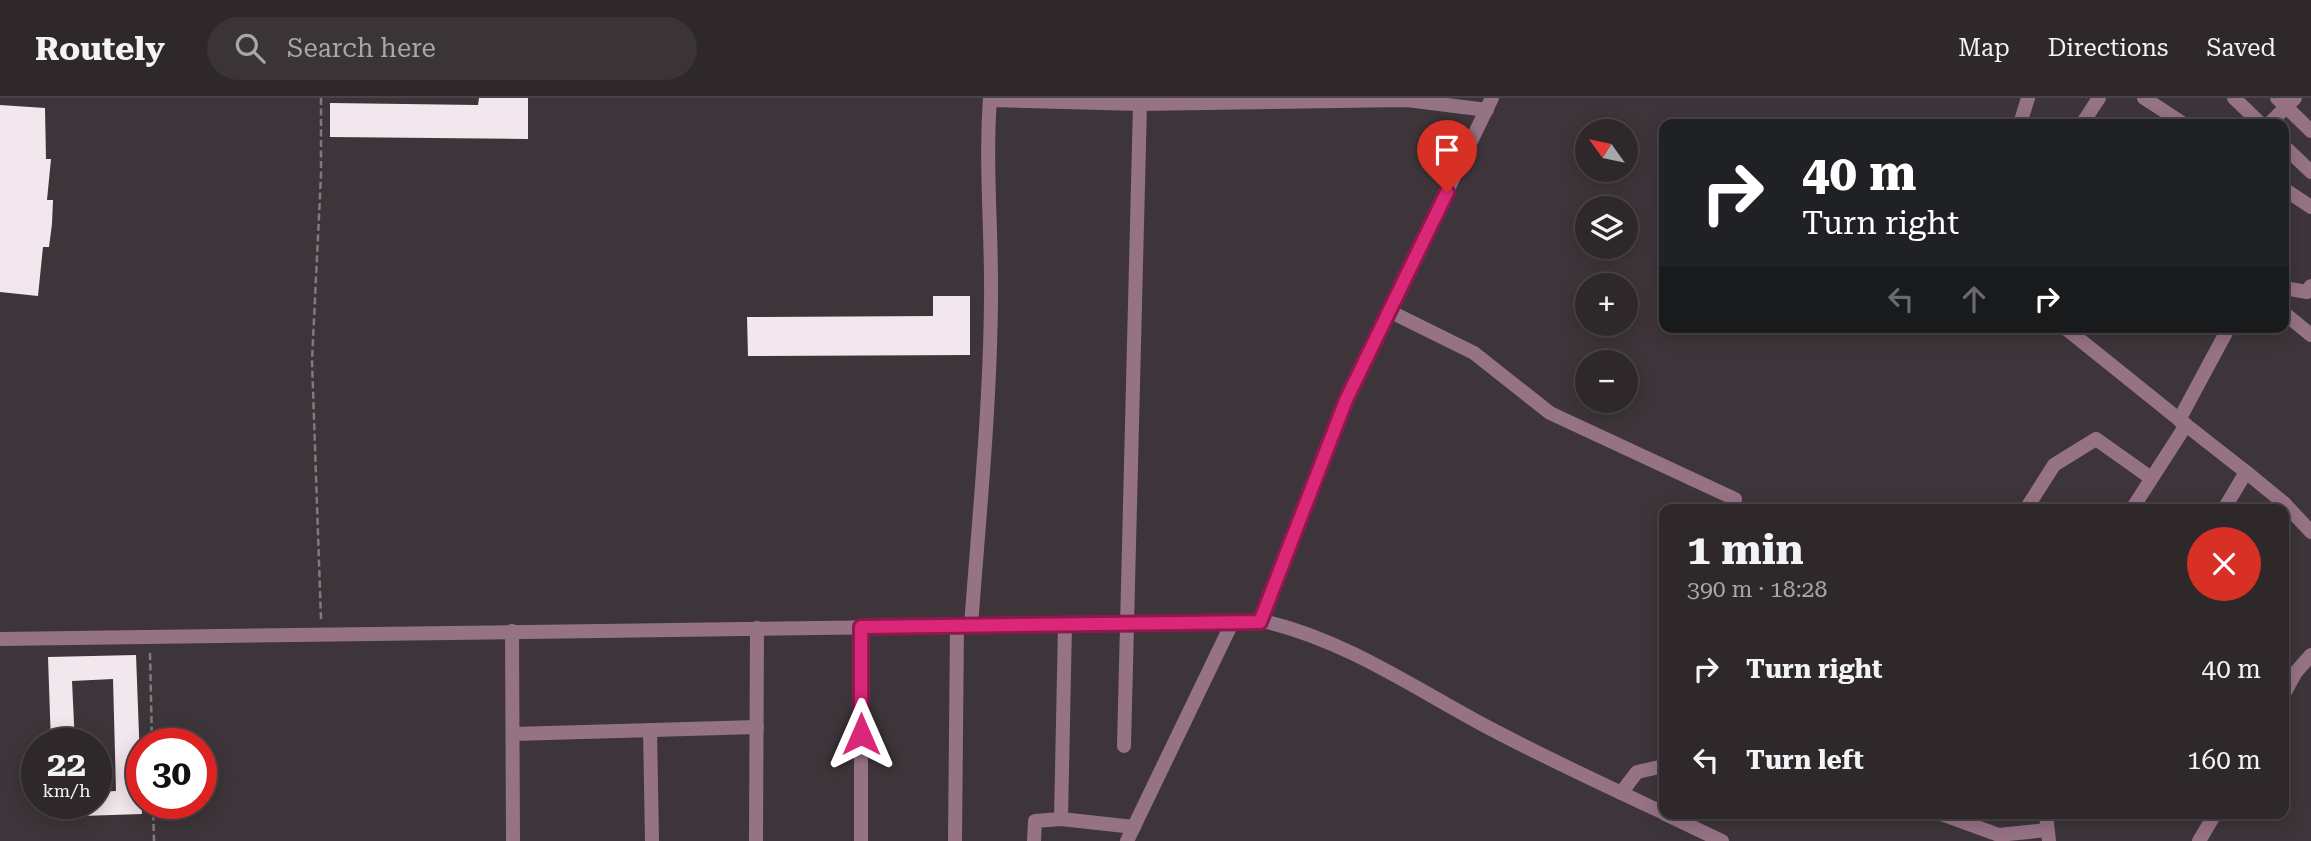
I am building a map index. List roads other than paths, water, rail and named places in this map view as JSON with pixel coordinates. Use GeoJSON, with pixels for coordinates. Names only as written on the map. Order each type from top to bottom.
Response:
{"type":"FeatureCollection","features":[{"type":"Feature","properties":{"kind":"street"},"geometry":{"type":"LineString","coordinates":[[2022,119],[2028,98]]}},
{"type":"Feature","properties":{"kind":"street"},"geometry":{"type":"LineString","coordinates":[[2085,119],[2099,98]]}},
{"type":"Feature","properties":{"kind":"street"},"geometry":{"type":"LineString","coordinates":[[2144,98],[2176,119]]}},
{"type":"Feature","properties":{"kind":"street"},"geometry":{"type":"LineString","coordinates":[[955,841],[964,626],[990,363],[990,99],[1140,104],[1406,100],[1490,104],[1346,400],[1260,622]]}},
{"type":"Feature","properties":{"kind":"street"},"geometry":{"type":"LineString","coordinates":[[2243,101],[2257,119]]}},
{"type":"Feature","properties":{"kind":"street"},"geometry":{"type":"LineString","coordinates":[[2273,119],[2286,101],[2311,131]]}},
{"type":"Feature","properties":{"kind":"street"},"geometry":{"type":"LineString","coordinates":[[1124,746],[1140,104]]}},
{"type":"Feature","properties":{"kind":"street"},"geometry":{"type":"LineString","coordinates":[[2289,151],[2311,172]]}},
{"type":"Feature","properties":{"kind":"street"},"geometry":{"type":"LineString","coordinates":[[2289,193],[2311,207]]}},
{"type":"Feature","properties":{"kind":"street"},"geometry":{"type":"LineString","coordinates":[[2289,289],[2307,292],[2311,286]]}},
{"type":"Feature","properties":{"kind":"street"},"geometry":{"type":"LineString","coordinates":[[1389,311],[1474,353],[1550,413],[1735,499]]}},
{"type":"Feature","properties":{"kind":"street"},"geometry":{"type":"LineString","coordinates":[[2289,317],[2311,335]]}},
{"type":"Feature","properties":{"kind":"street"},"geometry":{"type":"LineString","coordinates":[[2071,333],[2285,504]]}},
{"type":"Feature","properties":{"kind":"street"},"geometry":{"type":"LineString","coordinates":[[2135,504],[2182,423],[2226,333]]}},
{"type":"Feature","properties":{"kind":"street"},"geometry":{"type":"LineString","coordinates":[[2029,504],[2054,465],[2096,439],[2151,478]]}},
{"type":"Feature","properties":{"kind":"street"},"geometry":{"type":"LineString","coordinates":[[2227,504],[2246,472]]}},
{"type":"Feature","properties":{"kind":"street"},"geometry":{"type":"LineString","coordinates":[[2289,508],[2311,532]]}},
{"type":"Feature","properties":{"kind":"street"},"geometry":{"type":"LineString","coordinates":[[0,639],[1260,622],[1301,630],[1345,650],[1531,751],[1659,811]]}},
{"type":"Feature","properties":{"kind":"street"},"geometry":{"type":"LineString","coordinates":[[1127,841],[1233,623]]}},
{"type":"Feature","properties":{"kind":"street"},"geometry":{"type":"LineString","coordinates":[[1061,819],[1065,625]]}},
{"type":"Feature","properties":{"kind":"street"},"geometry":{"type":"LineString","coordinates":[[861,627],[861,841]]}},
{"type":"Feature","properties":{"kind":"street"},"geometry":{"type":"LineString","coordinates":[[756,841],[757,628]]}},
{"type":"Feature","properties":{"kind":"street"},"geometry":{"type":"LineString","coordinates":[[512,631],[513,841]]}},
{"type":"Feature","properties":{"kind":"street"},"geometry":{"type":"LineString","coordinates":[[2289,685],[2311,655]]}},
{"type":"Feature","properties":{"kind":"street"},"geometry":{"type":"LineString","coordinates":[[513,734],[757,727]]}},
{"type":"Feature","properties":{"kind":"street"},"geometry":{"type":"LineString","coordinates":[[650,730],[652,841]]}},
{"type":"Feature","properties":{"kind":"street"},"geometry":{"type":"LineString","coordinates":[[1621,793],[1637,772],[1659,767]]}},
{"type":"Feature","properties":{"kind":"street"},"geometry":{"type":"LineString","coordinates":[[1034,841],[1035,821],[1061,819],[1134,827]]}},
{"type":"Feature","properties":{"kind":"street"},"geometry":{"type":"LineString","coordinates":[[1676,819],[1723,841]]}},
{"type":"Feature","properties":{"kind":"street"},"geometry":{"type":"LineString","coordinates":[[1955,819],[1999,835],[2048,835]]}},
{"type":"Feature","properties":{"kind":"street"},"geometry":{"type":"LineString","coordinates":[[2199,841],[2212,819]]}}]}
